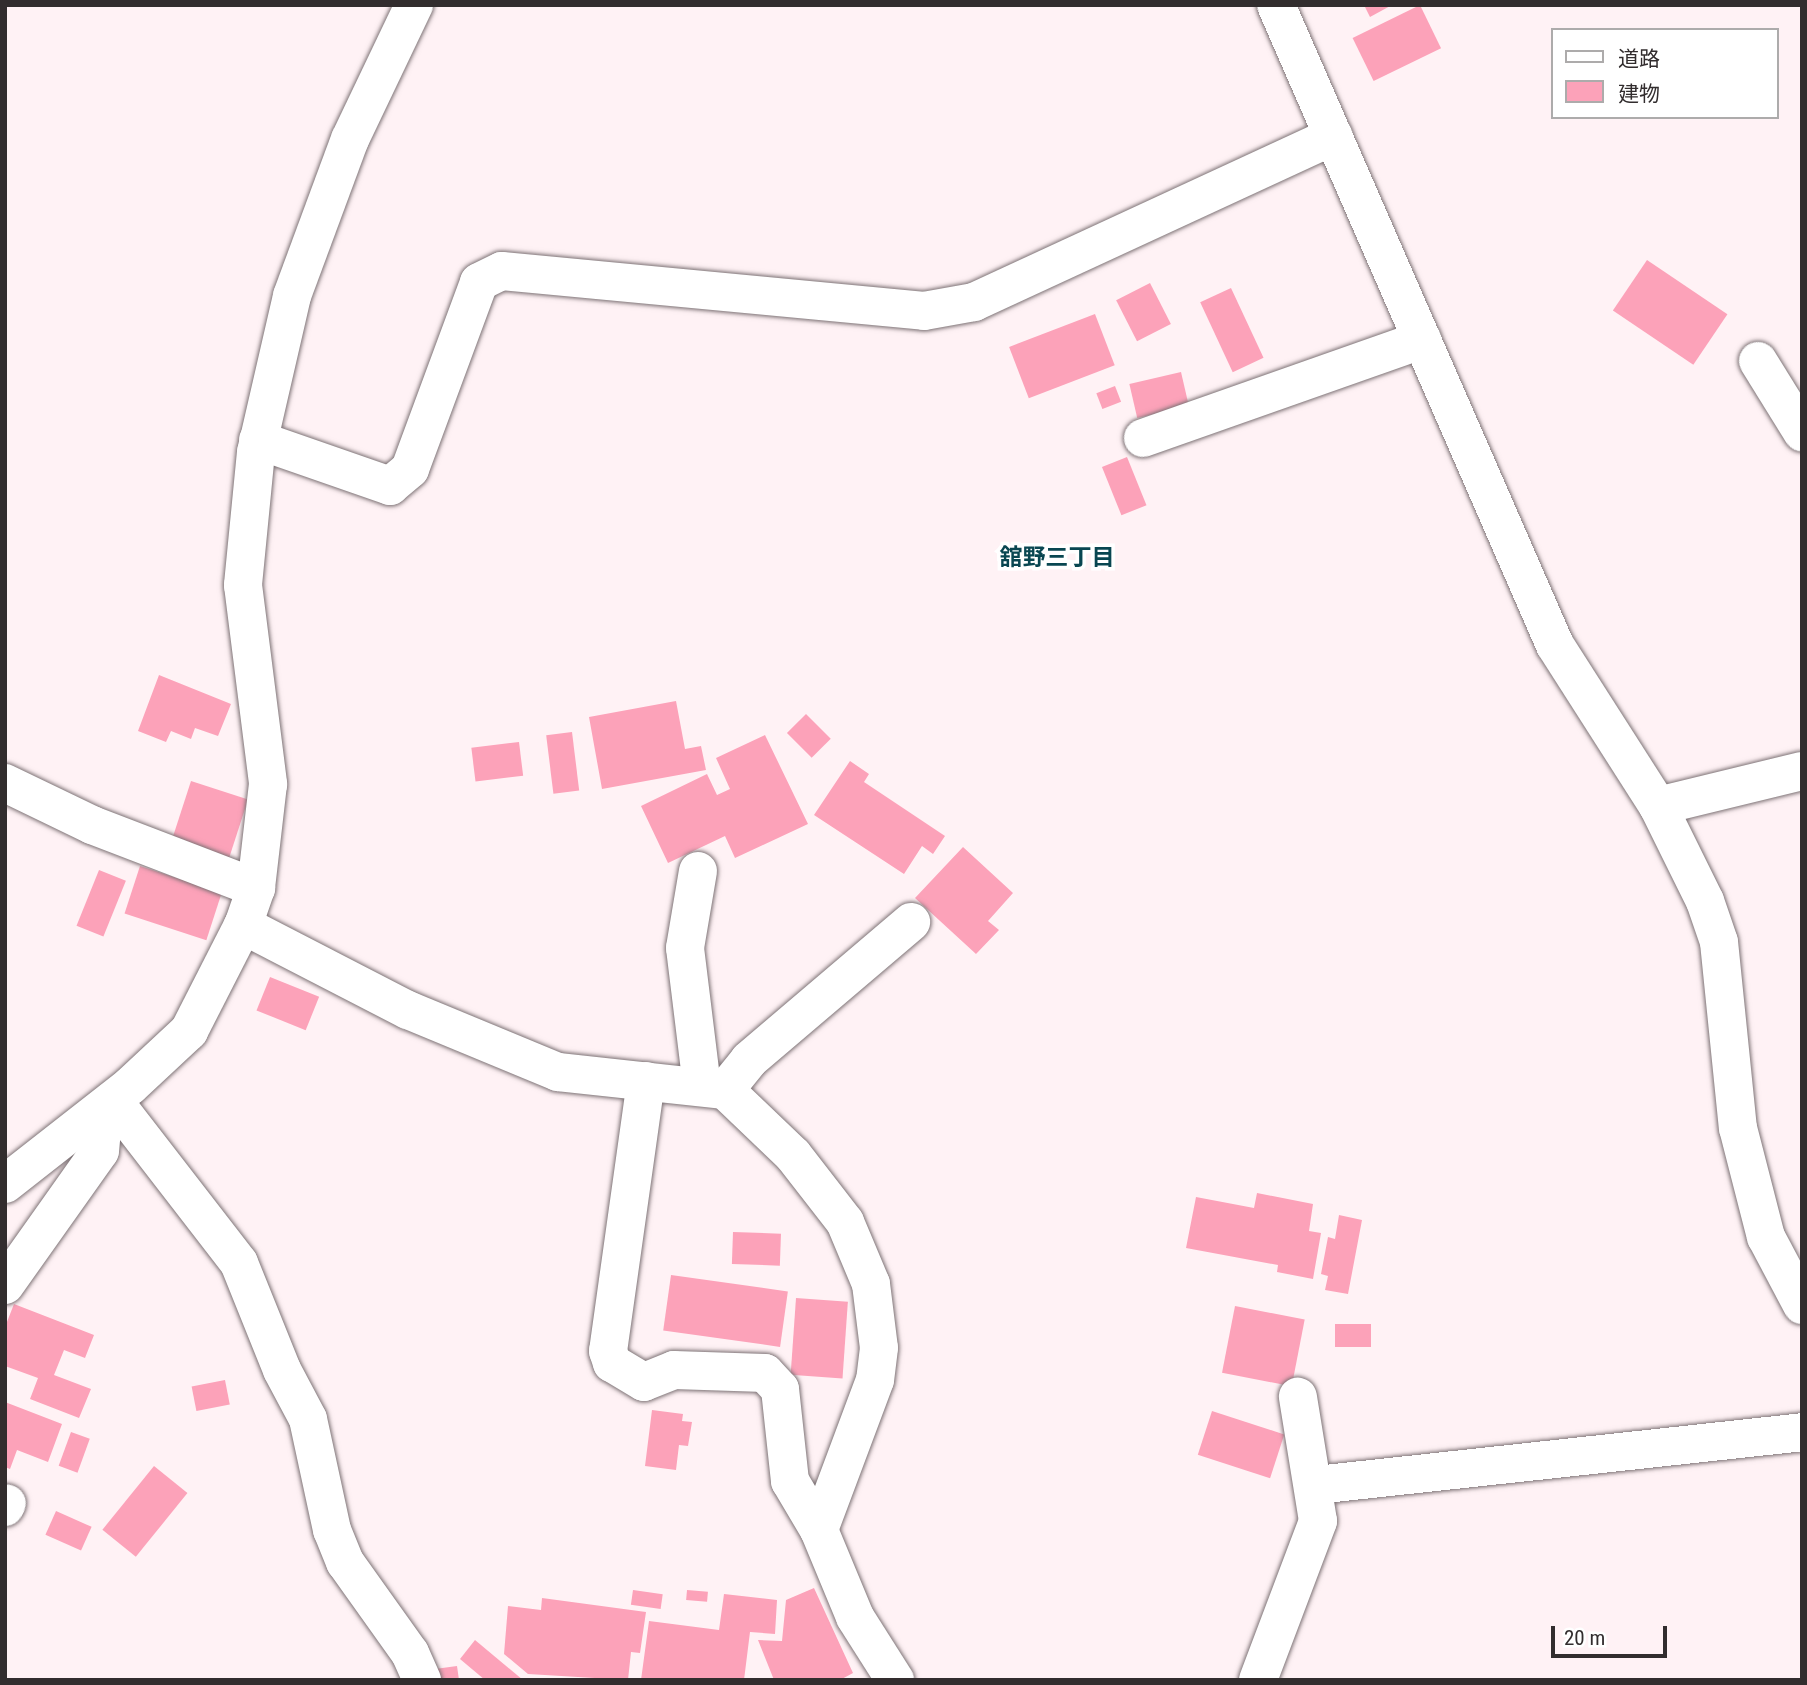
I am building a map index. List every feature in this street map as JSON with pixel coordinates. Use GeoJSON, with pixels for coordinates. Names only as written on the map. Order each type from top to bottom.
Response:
{"type":"FeatureCollection","features":[{"type":"Feature","properties":{"kind":"street"},"geometry":{"type":"LineString","coordinates":[[5,1184],[108,1104],[189,1031],[243,925],[256,888],[268,784],[243,585],[258,440],[292,296],[350,139],[414,5]]}},
{"type":"Feature","properties":{"kind":"street"},"geometry":{"type":"LineString","coordinates":[[1276,5],[1555,645],[1658,806],[1719,942],[1738,1128],[1766,1237],[1802,1305]]}},
{"type":"Feature","properties":{"kind":"street"},"geometry":{"type":"LineString","coordinates":[[258,440],[390,486],[410,469],[479,282],[502,271],[924,311],[974,302],[1333,136]]}},
{"type":"Feature","properties":{"kind":"street"},"geometry":{"type":"LineString","coordinates":[[1143,438],[1422,340]]}},
{"type":"Feature","properties":{"kind":"street"},"geometry":{"type":"LineString","coordinates":[[1758,361],[1802,432]]}},
{"type":"Feature","properties":{"kind":"street"},"geometry":{"type":"LineString","coordinates":[[1658,806],[1802,771]]}},
{"type":"Feature","properties":{"kind":"street"},"geometry":{"type":"LineString","coordinates":[[5,783],[92,825],[256,888]]}},
{"type":"Feature","properties":{"kind":"street"},"geometry":{"type":"LineString","coordinates":[[698,871],[685,948],[713,1088],[822,1189],[845,1222],[872,1284],[879,1349],[875,1380],[819,1530]]}},
{"type":"Feature","properties":{"kind":"street"},"geometry":{"type":"LineString","coordinates":[[243,925],[492,1047],[558,1072],[713,1088],[911,922]]}},
{"type":"Feature","properties":{"kind":"street"},"geometry":{"type":"LineString","coordinates":[[646,1081],[608,1351],[612,1363],[644,1382],[674,1370],[765,1373],[780,1389],[790,1481],[819,1530],[855,1618],[895,1680]]}},
{"type":"Feature","properties":{"kind":"street"},"geometry":{"type":"LineString","coordinates":[[5,1285],[100,1151],[108,1104]]}},
{"type":"Feature","properties":{"kind":"street"},"geometry":{"type":"LineString","coordinates":[[108,1104],[239,1263],[282,1370],[308,1419],[332,1530],[345,1562],[410,1653],[422,1680]]}},
{"type":"Feature","properties":{"kind":"street"},"geometry":{"type":"LineString","coordinates":[[1258,1680],[1318,1521],[1317,1485],[1298,1397]]}},
{"type":"Feature","properties":{"kind":"street"},"geometry":{"type":"LineString","coordinates":[[1317,1485],[1802,1432]]}},
{"type":"Feature","properties":{"kind":"building"},"geometry":{"type":"Polygon","coordinates":[[[1364,5],[1392,5],[1370,17],[1364,5]]]}},
{"type":"Feature","properties":{"kind":"building"},"geometry":{"type":"Polygon","coordinates":[[[1420,5],[1441,48],[1374,81],[1353,38],[1420,5]]]}},
{"type":"Feature","properties":{"kind":"building"},"geometry":{"type":"Polygon","coordinates":[[[1647,260],[1727,314],[1693,365],[1613,311],[1647,260]]]}},
{"type":"Feature","properties":{"kind":"building"},"geometry":{"type":"Polygon","coordinates":[[[1150,283],[1171,324],[1137,341],[1116,300],[1150,283]]]}},
{"type":"Feature","properties":{"kind":"building"},"geometry":{"type":"Polygon","coordinates":[[[1231,288],[1264,358],[1233,372],[1200,302],[1231,288]]]}},
{"type":"Feature","properties":{"kind":"building"},"geometry":{"type":"Polygon","coordinates":[[[1095,314],[1115,365],[1029,398],[1009,347],[1095,314]]]}},
{"type":"Feature","properties":{"kind":"building"},"geometry":{"type":"Polygon","coordinates":[[[1181,372],[1189,406],[1137,418],[1129,384],[1181,372]]]}},
{"type":"Feature","properties":{"kind":"building"},"geometry":{"type":"Polygon","coordinates":[[[1115,386],[1121,402],[1102,409],[1096,393],[1115,386]]]}},
{"type":"Feature","properties":{"kind":"building"},"geometry":{"type":"Polygon","coordinates":[[[1127,457],[1146,505],[1121,515],[1102,467],[1127,457]]]}},
{"type":"Feature","properties":{"kind":"building"},"geometry":{"type":"Polygon","coordinates":[[[159,675],[231,704],[218,736],[195,728],[191,739],[171,731],[166,742],[138,731],[159,675]]]}},
{"type":"Feature","properties":{"kind":"building"},"geometry":{"type":"Polygon","coordinates":[[[676,701],[685,749],[701,746],[706,770],[602,789],[589,717],[676,701]]]}},
{"type":"Feature","properties":{"kind":"building"},"geometry":{"type":"Polygon","coordinates":[[[806,714],[831,739],[812,758],[787,733],[806,714]]]}},
{"type":"Feature","properties":{"kind":"building"},"geometry":{"type":"Polygon","coordinates":[[[572,732],[579,791],[553,794],[546,735],[572,732]]]}},
{"type":"Feature","properties":{"kind":"building"},"geometry":{"type":"Polygon","coordinates":[[[765,735],[808,824],[735,858],[725,836],[668,863],[641,806],[707,774],[717,795],[730,789],[716,758],[765,735]]]}},
{"type":"Feature","properties":{"kind":"building"},"geometry":{"type":"Polygon","coordinates":[[[519,742],[523,776],[476,782],[471,748],[519,742]]]}},
{"type":"Feature","properties":{"kind":"building"},"geometry":{"type":"Polygon","coordinates":[[[850,761],[869,774],[864,782],[945,836],[933,854],[922,846],[904,874],[814,815],[850,761]]]}},
{"type":"Feature","properties":{"kind":"building"},"geometry":{"type":"Polygon","coordinates":[[[191,781],[248,800],[229,859],[172,841],[191,781]]]}},
{"type":"Feature","properties":{"kind":"building"},"geometry":{"type":"Polygon","coordinates":[[[963,847],[1013,893],[988,921],[999,930],[976,954],[915,898],[963,847]]]}},
{"type":"Feature","properties":{"kind":"building"},"geometry":{"type":"Polygon","coordinates":[[[140,866],[222,893],[206,940],[125,914],[140,866]]]}},
{"type":"Feature","properties":{"kind":"building"},"geometry":{"type":"Polygon","coordinates":[[[99,870],[126,881],[103,936],[77,926],[99,870]]]}},
{"type":"Feature","properties":{"kind":"building"},"geometry":{"type":"Polygon","coordinates":[[[270,977],[319,997],[306,1030],[257,1010],[270,977]]]}},
{"type":"Feature","properties":{"kind":"building"},"geometry":{"type":"Polygon","coordinates":[[[1257,1193],[1313,1204],[1309,1231],[1321,1233],[1313,1279],[1277,1272],[1278,1265],[1186,1248],[1196,1197],[1254,1208],[1257,1193]]]}},
{"type":"Feature","properties":{"kind":"building"},"geometry":{"type":"Polygon","coordinates":[[[1339,1215],[1362,1220],[1348,1294],[1325,1290],[1328,1276],[1321,1274],[1328,1237],[1335,1239],[1339,1215]]]}},
{"type":"Feature","properties":{"kind":"building"},"geometry":{"type":"Polygon","coordinates":[[[733,1232],[781,1234],[780,1266],[732,1264],[733,1232]]]}},
{"type":"Feature","properties":{"kind":"building"},"geometry":{"type":"Polygon","coordinates":[[[671,1275],[788,1291],[780,1347],[663,1330],[671,1275]]]}},
{"type":"Feature","properties":{"kind":"building"},"geometry":{"type":"Polygon","coordinates":[[[796,1298],[848,1302],[843,1378],[791,1375],[796,1298]]]}},
{"type":"Feature","properties":{"kind":"building"},"geometry":{"type":"Polygon","coordinates":[[[14,1304],[94,1335],[85,1358],[64,1350],[54,1375],[91,1389],[79,1418],[30,1399],[38,1378],[5,1366],[5,1327],[14,1304]]]}},
{"type":"Feature","properties":{"kind":"building"},"geometry":{"type":"Polygon","coordinates":[[[1235,1306],[1305,1320],[1292,1386],[1222,1373],[1235,1306]]]}},
{"type":"Feature","properties":{"kind":"building"},"geometry":{"type":"Polygon","coordinates":[[[1335,1324],[1371,1324],[1371,1347],[1335,1347],[1335,1324]]]}},
{"type":"Feature","properties":{"kind":"building"},"geometry":{"type":"Polygon","coordinates":[[[225,1380],[230,1405],[196,1411],[192,1386],[225,1380]]]}},
{"type":"Feature","properties":{"kind":"building"},"geometry":{"type":"Polygon","coordinates":[[[5,1402],[62,1424],[48,1462],[17,1450],[10,1469],[5,1467],[5,1402]]]}},
{"type":"Feature","properties":{"kind":"building"},"geometry":{"type":"Polygon","coordinates":[[[652,1410],[683,1414],[682,1421],[692,1422],[688,1446],[679,1445],[676,1470],[645,1466],[652,1410]]]}},
{"type":"Feature","properties":{"kind":"building"},"geometry":{"type":"Polygon","coordinates":[[[1212,1411],[1284,1434],[1270,1478],[1198,1455],[1212,1411]]]}},
{"type":"Feature","properties":{"kind":"building"},"geometry":{"type":"Polygon","coordinates":[[[71,1432],[90,1439],[77,1473],[59,1466],[71,1432]]]}},
{"type":"Feature","properties":{"kind":"building"},"geometry":{"type":"Polygon","coordinates":[[[154,1466],[187,1493],[136,1557],[102,1530],[154,1466]]]}},
{"type":"Feature","properties":{"kind":"building"},"geometry":{"type":"Polygon","coordinates":[[[56,1511],[92,1527],[81,1551],[45,1535],[56,1511]]]}},
{"type":"Feature","properties":{"kind":"building"},"geometry":{"type":"Polygon","coordinates":[[[814,1588],[853,1673],[840,1680],[774,1680],[758,1640],[782,1641],[786,1600],[814,1588]]]}},
{"type":"Feature","properties":{"kind":"building"},"geometry":{"type":"Polygon","coordinates":[[[633,1590],[663,1594],[661,1609],[631,1605],[633,1590]]]}},
{"type":"Feature","properties":{"kind":"building"},"geometry":{"type":"Polygon","coordinates":[[[687,1590],[708,1592],[707,1602],[686,1600],[687,1590]]]}},
{"type":"Feature","properties":{"kind":"building"},"geometry":{"type":"Polygon","coordinates":[[[724,1594],[777,1600],[775,1634],[750,1632],[744,1680],[641,1680],[649,1621],[719,1630],[724,1594]]]}},
{"type":"Feature","properties":{"kind":"building"},"geometry":{"type":"Polygon","coordinates":[[[542,1598],[646,1612],[640,1653],[631,1652],[628,1680],[528,1674],[504,1654],[508,1606],[541,1610],[542,1598]]]}},
{"type":"Feature","properties":{"kind":"building"},"geometry":{"type":"Polygon","coordinates":[[[475,1640],[523,1680],[485,1680],[460,1659],[475,1640]]]}},
{"type":"Feature","properties":{"kind":"building"},"geometry":{"type":"Polygon","coordinates":[[[457,1666],[459,1680],[437,1680],[435,1669],[457,1666]]]}},
{"type":"Feature","properties":{"kind":"district","name":"舘野三丁目"},"geometry":{"type":"Point","coordinates":[1057,558]}}]}
